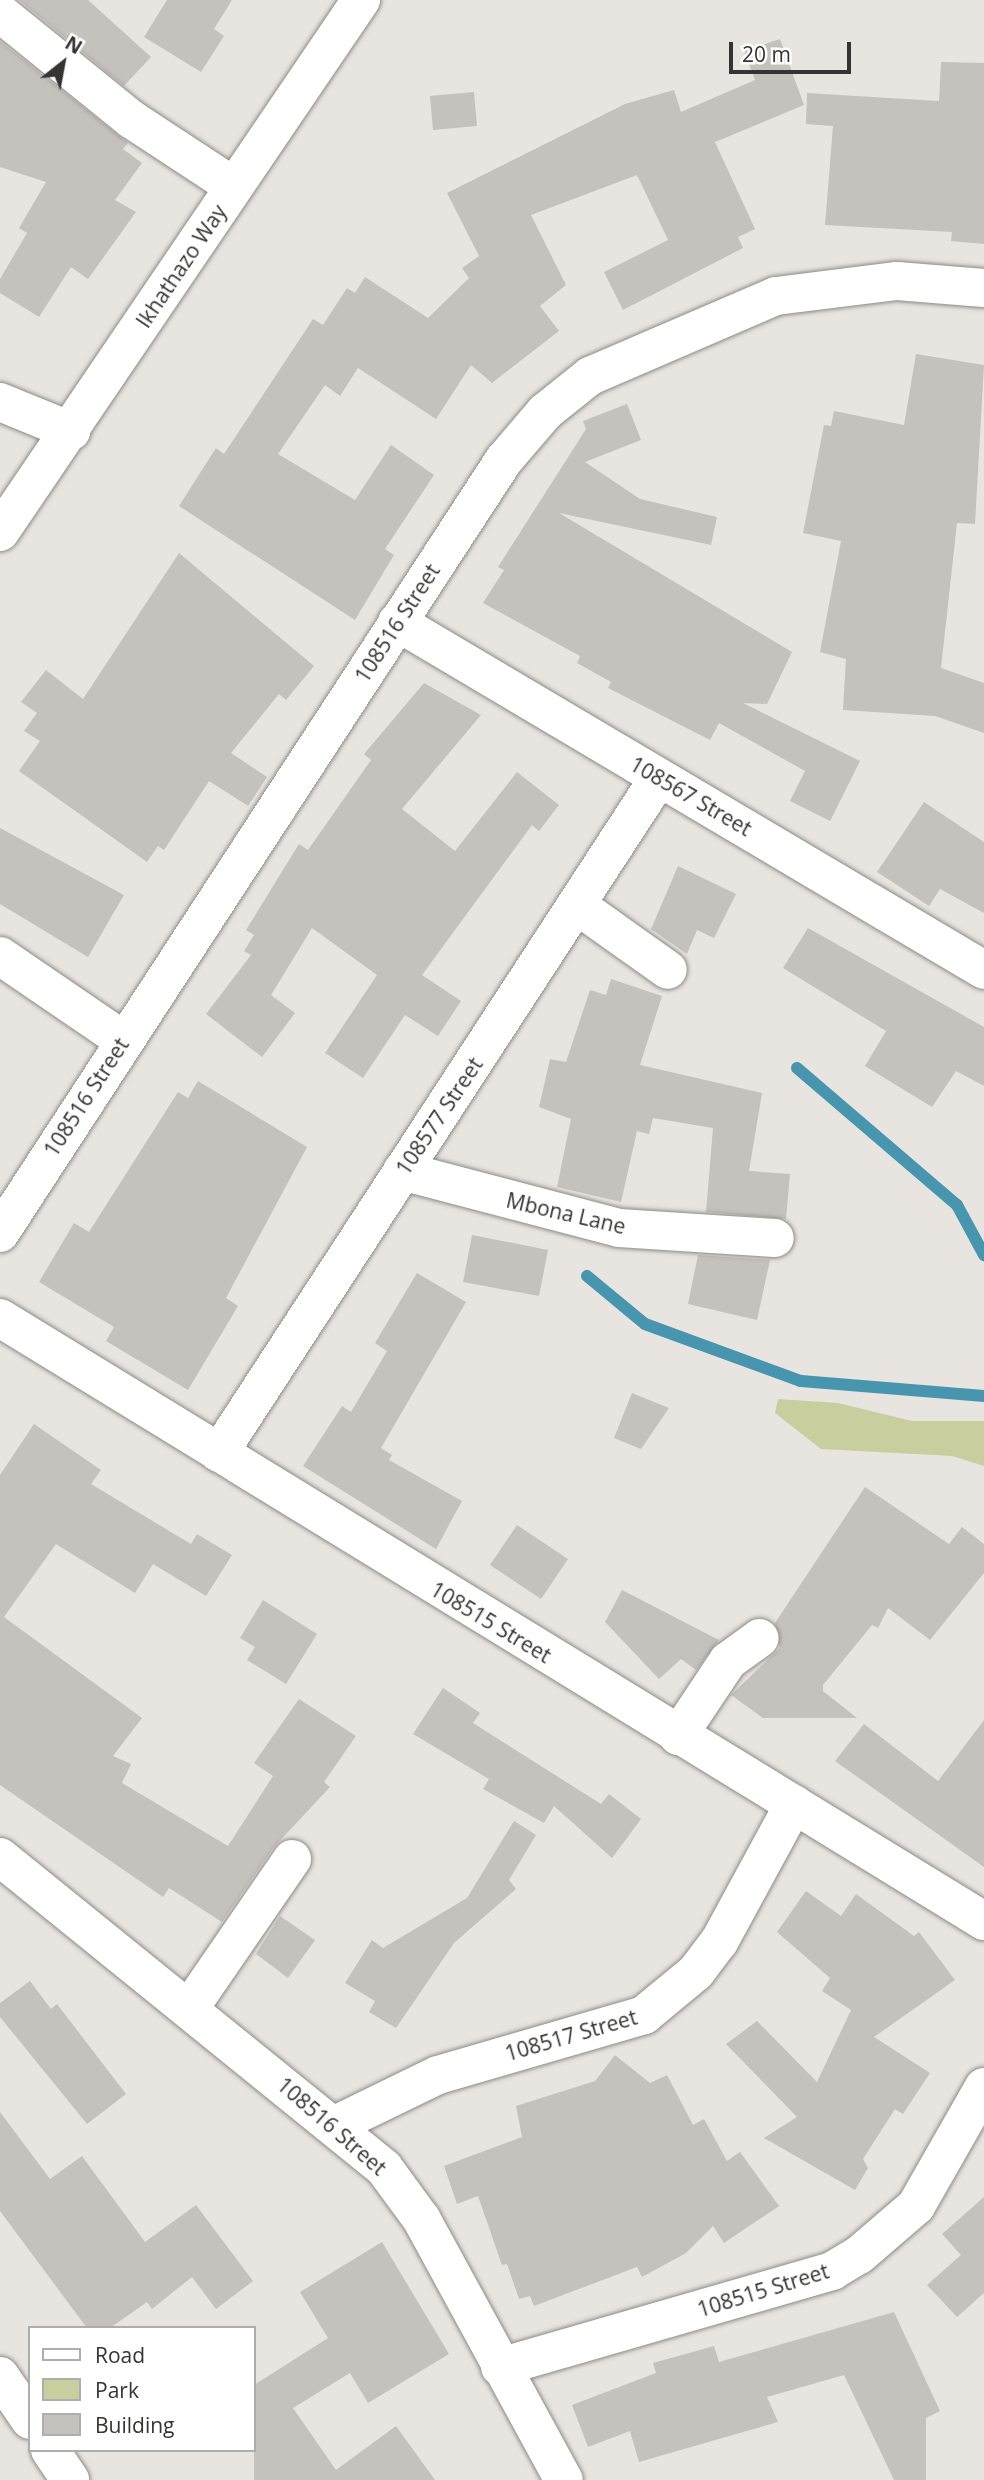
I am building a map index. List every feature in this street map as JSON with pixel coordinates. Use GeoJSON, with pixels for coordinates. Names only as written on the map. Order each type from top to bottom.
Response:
{"type":"FeatureCollection","features":[{"type":"Feature","properties":{"kind":"street","name":"Ikhathazo Way"},"geometry":{"type":"LineString","coordinates":[[0,531],[71,431],[233,186],[361,0]]}},
{"type":"Feature","properties":{"kind":"street"},"geometry":{"type":"LineString","coordinates":[[0,13],[131,119],[233,186]]}},
{"type":"Feature","properties":{"kind":"street","name":"108516 Street"},"geometry":{"type":"LineString","coordinates":[[0,1233],[123,1040],[503,460],[545,412],[590,376],[776,296],[897,281],[984,288]]}},
{"type":"Feature","properties":{"kind":"street"},"geometry":{"type":"LineString","coordinates":[[0,402],[71,431]]}},
{"type":"Feature","properties":{"kind":"street","name":"108567 Street"},"geometry":{"type":"LineString","coordinates":[[397,622],[984,970]]}},
{"type":"Feature","properties":{"kind":"street","name":"108577 Street"},"geometry":{"type":"LineString","coordinates":[[219,1453],[578,906],[658,779]]}},
{"type":"Feature","properties":{"kind":"street"},"geometry":{"type":"LineString","coordinates":[[578,906],[667,970]]}},
{"type":"Feature","properties":{"kind":"street"},"geometry":{"type":"LineString","coordinates":[[0,956],[123,1040]]}},
{"type":"Feature","properties":{"kind":"street","name":"Mbona Lane"},"geometry":{"type":"LineString","coordinates":[[402,1171],[619,1228],[775,1238]]}},
{"type":"Feature","properties":{"kind":"street","name":"108515 Street"},"geometry":{"type":"LineString","coordinates":[[0,1318],[678,1736],[984,1921]]}},
{"type":"Feature","properties":{"kind":"street"},"geometry":{"type":"LineString","coordinates":[[678,1736],[728,1661],[760,1638]]}},
{"type":"Feature","properties":{"kind":"street","name":"108517 Street"},"geometry":{"type":"LineString","coordinates":[[335,2125],[438,2075],[614,2028],[650,2011],[696,1972],[719,1942],[794,1804]]}},
{"type":"Feature","properties":{"kind":"street","name":"108516 Street"},"geometry":{"type":"LineString","coordinates":[[0,1857],[335,2125],[384,2168],[422,2220],[564,2480]]}},
{"type":"Feature","properties":{"kind":"street"},"geometry":{"type":"LineString","coordinates":[[189,2009],[292,1860]]}},
{"type":"Feature","properties":{"kind":"street","name":"108515 Street"},"geometry":{"type":"LineString","coordinates":[[500,2367],[832,2271],[859,2255],[916,2206],[984,2087]]}},
{"type":"Feature","properties":{"kind":"street"},"geometry":{"type":"LineString","coordinates":[[0,2376],[28,2417]]}},
{"type":"Feature","properties":{"kind":"street"},"geometry":{"type":"LineString","coordinates":[[51,2452],[70,2480]]}},
{"type":"Feature","properties":{"kind":"green space"},"geometry":{"type":"Polygon","coordinates":[[[778,1399],[838,1403],[912,1421],[984,1421],[984,1466],[952,1456],[821,1449],[775,1413],[778,1399]]]}},
{"type":"Feature","properties":{"kind":"building"},"geometry":{"type":"Polygon","coordinates":[[[19,0],[88,0],[151,57],[124,86],[19,0]]]}},
{"type":"Feature","properties":{"kind":"building"},"geometry":{"type":"Polygon","coordinates":[[[167,0],[232,0],[214,29],[224,36],[201,72],[144,37],[167,0]]]}},
{"type":"Feature","properties":{"kind":"building"},"geometry":{"type":"Polygon","coordinates":[[[780,39],[804,105],[715,142],[755,229],[738,237],[743,248],[623,310],[604,272],[668,240],[637,175],[531,215],[566,285],[540,306],[559,331],[492,383],[471,365],[436,419],[358,368],[340,396],[325,385],[278,454],[355,500],[391,445],[434,475],[385,549],[394,555],[355,620],[179,506],[216,448],[224,454],[313,319],[323,325],[347,288],[355,293],[365,277],[428,318],[469,278],[462,268],[479,256],[447,193],[625,104],[674,90],[681,112],[755,80],[744,51],[780,39]]]}},
{"type":"Feature","properties":{"kind":"building"},"geometry":{"type":"Polygon","coordinates":[[[0,41],[128,143],[123,149],[142,163],[115,200],[136,212],[88,279],[71,267],[39,317],[0,293],[0,279],[27,233],[19,228],[46,182],[0,167],[0,41]]]}},
{"type":"Feature","properties":{"kind":"building"},"geometry":{"type":"Polygon","coordinates":[[[941,62],[984,63],[984,244],[951,241],[952,232],[825,225],[833,126],[806,124],[807,93],[939,101],[941,62]]]}},
{"type":"Feature","properties":{"kind":"building"},"geometry":{"type":"Polygon","coordinates":[[[474,92],[477,126],[433,130],[430,96],[474,92]]]}},
{"type":"Feature","properties":{"kind":"building"},"geometry":{"type":"Polygon","coordinates":[[[916,354],[984,365],[975,524],[957,523],[941,668],[984,683],[984,733],[935,716],[843,710],[846,659],[820,652],[841,541],[803,533],[824,425],[831,426],[834,411],[904,425],[916,354]]]}},
{"type":"Feature","properties":{"kind":"building"},"geometry":{"type":"Polygon","coordinates":[[[627,404],[641,440],[585,462],[640,499],[717,517],[711,545],[559,513],[792,652],[767,704],[743,703],[860,761],[830,821],[790,801],[805,771],[719,723],[710,740],[608,688],[611,682],[577,663],[580,656],[483,603],[504,570],[498,567],[586,429],[583,421],[627,404]]]}},
{"type":"Feature","properties":{"kind":"building"},"geometry":{"type":"Polygon","coordinates":[[[179,553],[314,666],[286,700],[279,694],[231,753],[267,777],[248,806],[209,781],[164,850],[158,846],[147,862],[19,771],[40,741],[24,731],[37,713],[21,702],[46,670],[83,699],[179,553]]]}},
{"type":"Feature","properties":{"kind":"building"},"geometry":{"type":"Polygon","coordinates":[[[424,683],[481,715],[402,809],[455,851],[517,772],[559,805],[539,831],[532,825],[422,975],[461,1001],[438,1036],[405,1015],[363,1078],[325,1053],[377,975],[312,928],[271,995],[295,1013],[262,1057],[206,1014],[251,955],[244,951],[254,935],[246,930],[299,844],[308,850],[371,760],[364,754],[424,683]]]}},
{"type":"Feature","properties":{"kind":"building"},"geometry":{"type":"Polygon","coordinates":[[[924,802],[984,842],[984,913],[940,889],[929,906],[877,872],[924,802]]]}},
{"type":"Feature","properties":{"kind":"building"},"geometry":{"type":"Polygon","coordinates":[[[0,828],[124,895],[88,957],[0,904],[0,828]]]}},
{"type":"Feature","properties":{"kind":"building"},"geometry":{"type":"Polygon","coordinates":[[[678,866],[736,894],[714,938],[697,930],[687,954],[651,929],[678,866]]]}},
{"type":"Feature","properties":{"kind":"building"},"geometry":{"type":"Polygon","coordinates":[[[808,928],[984,1027],[984,1086],[956,1071],[932,1107],[865,1066],[886,1031],[783,968],[808,928]]]}},
{"type":"Feature","properties":{"kind":"building"},"geometry":{"type":"Polygon","coordinates":[[[611,979],[662,996],[640,1065],[762,1093],[749,1171],[790,1174],[786,1219],[706,1212],[713,1128],[653,1118],[649,1134],[637,1131],[621,1202],[557,1187],[571,1119],[539,1107],[550,1059],[566,1062],[590,990],[606,995],[611,979]]]}},
{"type":"Feature","properties":{"kind":"building"},"geometry":{"type":"Polygon","coordinates":[[[198,1081],[307,1147],[226,1298],[238,1306],[188,1390],[106,1341],[114,1327],[39,1282],[74,1223],[89,1232],[178,1092],[188,1098],[198,1081]]]}},
{"type":"Feature","properties":{"kind":"building"},"geometry":{"type":"Polygon","coordinates":[[[472,1235],[548,1250],[539,1296],[463,1282],[472,1235]]]}},
{"type":"Feature","properties":{"kind":"building"},"geometry":{"type":"Polygon","coordinates":[[[698,1255],[770,1260],[757,1320],[688,1304],[698,1255]]]}},
{"type":"Feature","properties":{"kind":"building"},"geometry":{"type":"Polygon","coordinates":[[[417,1273],[466,1302],[381,1448],[392,1455],[389,1460],[462,1501],[436,1549],[303,1466],[342,1406],[351,1412],[387,1351],[375,1343],[417,1273]]]}},
{"type":"Feature","properties":{"kind":"building"},"geometry":{"type":"Polygon","coordinates":[[[632,1393],[669,1408],[641,1449],[614,1438],[632,1393]]]}},
{"type":"Feature","properties":{"kind":"building"},"geometry":{"type":"Polygon","coordinates":[[[34,1424],[101,1470],[91,1484],[191,1544],[197,1534],[232,1555],[206,1596],[153,1564],[135,1593],[56,1544],[4,1617],[142,1718],[113,1756],[131,1764],[122,1783],[228,1846],[273,1776],[254,1763],[299,1699],[356,1736],[324,1782],[330,1787],[274,1847],[222,1922],[169,1888],[163,1897],[0,1785],[0,1475],[34,1424]]]}},
{"type":"Feature","properties":{"kind":"building"},"geometry":{"type":"Polygon","coordinates":[[[865,1487],[949,1544],[962,1527],[984,1544],[984,1573],[930,1640],[888,1608],[878,1628],[872,1625],[823,1685],[823,1691],[857,1718],[763,1718],[731,1695],[780,1648],[775,1623],[865,1487]]]}},
{"type":"Feature","properties":{"kind":"building"},"geometry":{"type":"Polygon","coordinates":[[[517,1525],[568,1559],[541,1599],[490,1565],[517,1525]]]}},
{"type":"Feature","properties":{"kind":"building"},"geometry":{"type":"Polygon","coordinates":[[[622,1590],[719,1640],[696,1670],[681,1659],[659,1679],[605,1622],[622,1590]]]}},
{"type":"Feature","properties":{"kind":"building"},"geometry":{"type":"Polygon","coordinates":[[[263,1600],[317,1634],[286,1684],[247,1660],[255,1647],[240,1638],[263,1600]]]}},
{"type":"Feature","properties":{"kind":"building"},"geometry":{"type":"Polygon","coordinates":[[[443,1688],[480,1713],[473,1723],[601,1804],[609,1794],[641,1819],[612,1858],[554,1806],[544,1823],[483,1789],[489,1779],[413,1734],[443,1688]]]}},
{"type":"Feature","properties":{"kind":"building"},"geometry":{"type":"Polygon","coordinates":[[[984,1720],[984,1867],[835,1761],[864,1724],[938,1781],[984,1720]]]}},
{"type":"Feature","properties":{"kind":"building"},"geometry":{"type":"Polygon","coordinates":[[[514,1821],[536,1835],[509,1880],[516,1889],[454,1943],[396,2028],[369,2012],[375,2001],[345,1983],[372,1940],[383,1948],[467,1898],[514,1821]]]}},
{"type":"Feature","properties":{"kind":"building"},"geometry":{"type":"Polygon","coordinates":[[[806,1891],[841,1916],[856,1894],[914,1936],[919,1932],[955,1980],[874,2037],[930,2073],[903,2114],[895,2109],[863,2159],[868,2168],[855,2190],[764,2138],[797,2117],[726,2044],[757,2021],[817,2082],[851,2010],[822,1991],[830,1978],[777,1932],[806,1891]]]}},
{"type":"Feature","properties":{"kind":"building"},"geometry":{"type":"Polygon","coordinates":[[[280,1916],[315,1940],[288,1978],[256,1954],[280,1916]]]}},
{"type":"Feature","properties":{"kind":"building"},"geometry":{"type":"Polygon","coordinates":[[[30,1981],[51,2009],[57,2004],[126,2094],[87,2124],[0,2017],[0,2003],[30,1981]]]}},
{"type":"Feature","properties":{"kind":"building"},"geometry":{"type":"Polygon","coordinates":[[[615,2055],[650,2083],[667,2075],[693,2125],[704,2119],[727,2161],[740,2152],[779,2206],[724,2243],[713,2226],[686,2253],[642,2277],[637,2267],[534,2306],[530,2296],[519,2299],[507,2264],[502,2265],[478,2196],[457,2204],[444,2166],[522,2137],[516,2106],[595,2081],[615,2055]]]}},
{"type":"Feature","properties":{"kind":"building"},"geometry":{"type":"Polygon","coordinates":[[[0,2112],[50,2179],[82,2156],[145,2242],[196,2205],[253,2281],[216,2309],[192,2277],[152,2309],[147,2302],[113,2326],[86,2326],[0,2211],[0,2112]]]}},
{"type":"Feature","properties":{"kind":"building"},"geometry":{"type":"Polygon","coordinates":[[[984,2197],[984,2293],[957,2317],[927,2285],[961,2255],[942,2234],[984,2197]]]}},
{"type":"Feature","properties":{"kind":"building"},"geometry":{"type":"Polygon","coordinates":[[[382,2242],[449,2354],[368,2403],[350,2373],[293,2408],[336,2470],[396,2426],[435,2480],[254,2480],[256,2384],[328,2338],[300,2292],[382,2242]]]}},
{"type":"Feature","properties":{"kind":"building"},"geometry":{"type":"Polygon","coordinates":[[[894,2312],[940,2411],[926,2418],[926,2480],[894,2480],[844,2375],[767,2397],[778,2422],[639,2462],[630,2431],[588,2447],[572,2405],[656,2373],[653,2363],[714,2346],[719,2362],[894,2312]]]}},
{"type":"Feature","properties":{"kind":"waterway"},"geometry":{"type":"LineString","coordinates":[[797,1068],[957,1205],[984,1255]]}},
{"type":"Feature","properties":{"kind":"waterway"},"geometry":{"type":"LineString","coordinates":[[587,1276],[645,1324],[801,1381],[984,1396]]}}]}
